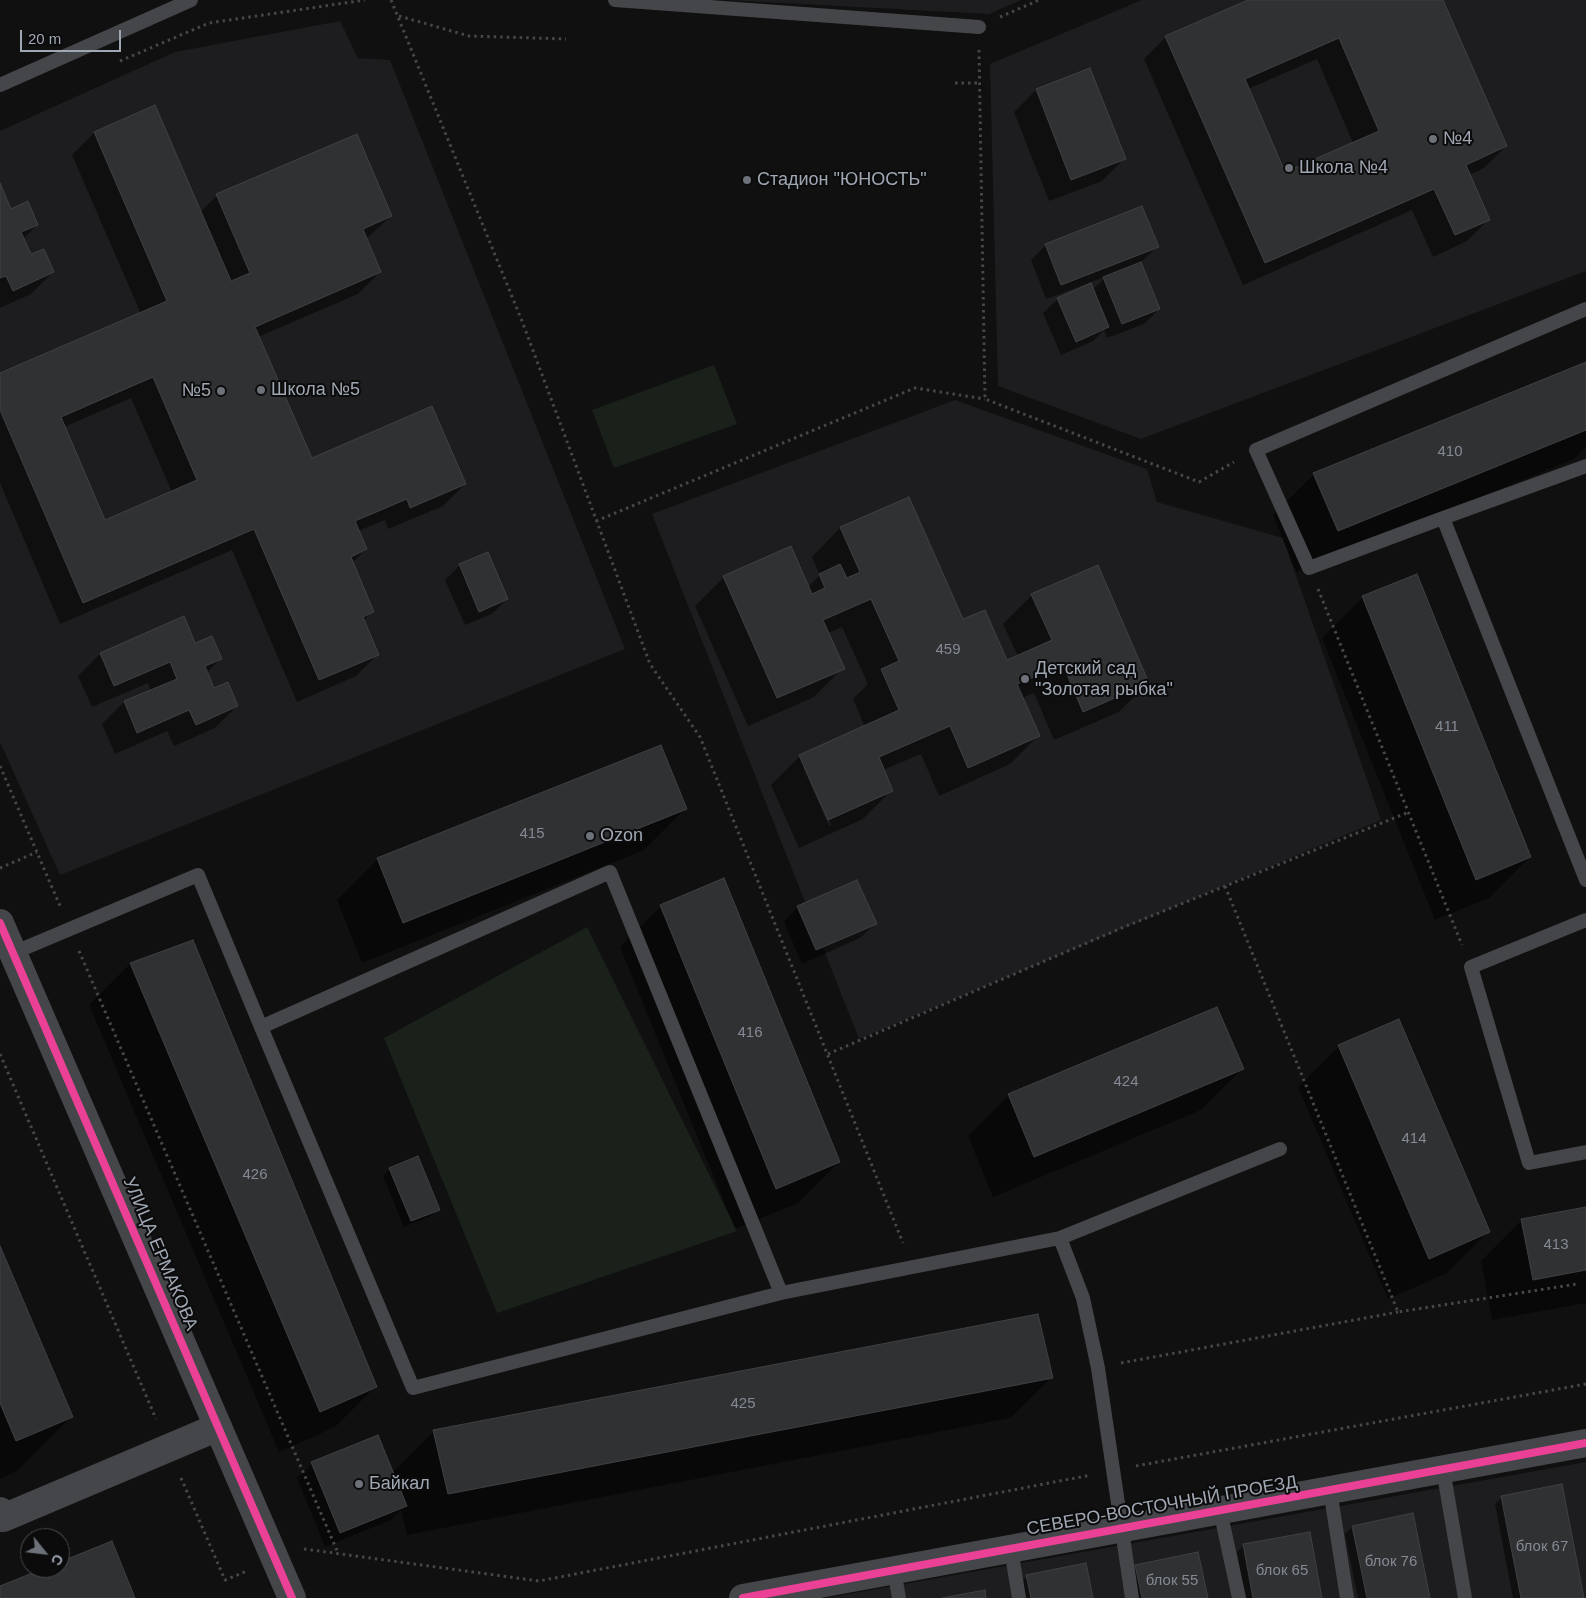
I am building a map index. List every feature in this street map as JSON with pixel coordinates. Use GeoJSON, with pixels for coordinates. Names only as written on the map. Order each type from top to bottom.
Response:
{"type":"FeatureCollection","features":[{"type":"Feature","properties":{"kind":"street","name":"УЛИЦА ЕРМАКОВА"},"geometry":{"type":"LineString","coordinates":[[0,922],[292,1598]]}},
{"type":"Feature","properties":{"kind":"street"},"geometry":{"type":"LineString","coordinates":[[1,1516],[218,1426]]}},
{"type":"Feature","properties":{"kind":"street","name":"СЕВЕРО-ВОСТОЧНЫЙ ПРОЕЗД"},"geometry":{"type":"LineString","coordinates":[[742,1598],[795,1593],[894,1570],[1120,1527],[1586,1443]]}},
{"type":"Feature","properties":{"kind":"lane"},"geometry":{"type":"LineString","coordinates":[[0,85],[192,0]]}},
{"type":"Feature","properties":{"kind":"lane"},"geometry":{"type":"LineString","coordinates":[[615,0],[979,27]]}},
{"type":"Feature","properties":{"kind":"lane"},"geometry":{"type":"LineString","coordinates":[[1586,309],[1256,450],[1309,568],[1586,466]]}},
{"type":"Feature","properties":{"kind":"lane"},"geometry":{"type":"LineString","coordinates":[[1443,518],[1586,880]]}},
{"type":"Feature","properties":{"kind":"lane"},"geometry":{"type":"LineString","coordinates":[[261,1027],[610,872],[781,1293]]}},
{"type":"Feature","properties":{"kind":"lane"},"geometry":{"type":"LineString","coordinates":[[13,953],[198,874],[413,1388],[781,1293],[1060,1238],[1280,1149]]}},
{"type":"Feature","properties":{"kind":"lane"},"geometry":{"type":"LineString","coordinates":[[1586,920],[1471,967],[1529,1163],[1586,1152]]}},
{"type":"Feature","properties":{"kind":"lane"},"geometry":{"type":"LineString","coordinates":[[1060,1238],[1083,1298],[1098,1368],[1132,1598]]}},
{"type":"Feature","properties":{"kind":"lane"},"geometry":{"type":"LineString","coordinates":[[1443,1469],[1465,1598]]}},
{"type":"Feature","properties":{"kind":"lane"},"geometry":{"type":"LineString","coordinates":[[1330,1490],[1347,1598]]}},
{"type":"Feature","properties":{"kind":"lane"},"geometry":{"type":"LineString","coordinates":[[1220,1510],[1239,1598]]}},
{"type":"Feature","properties":{"kind":"lane"},"geometry":{"type":"LineString","coordinates":[[1011,1549],[1019,1598]]}},
{"type":"Feature","properties":{"kind":"lane"},"geometry":{"type":"LineString","coordinates":[[894,1570],[899,1598]]}},
{"type":"Feature","properties":{"kind":"path"},"geometry":{"type":"LineString","coordinates":[[118,62],[209,23],[365,0]]}},
{"type":"Feature","properties":{"kind":"path"},"geometry":{"type":"LineString","coordinates":[[391,0],[522,321],[650,664],[700,737],[912,1267]]}},
{"type":"Feature","properties":{"kind":"path"},"geometry":{"type":"LineString","coordinates":[[985,398],[979,27],[1039,0]]}},
{"type":"Feature","properties":{"kind":"path"},"geometry":{"type":"LineString","coordinates":[[398,16],[469,36],[566,39]]}},
{"type":"Feature","properties":{"kind":"path"},"geometry":{"type":"LineString","coordinates":[[955,83],[980,83]]}},
{"type":"Feature","properties":{"kind":"path"},"geometry":{"type":"LineString","coordinates":[[596,521],[915,388],[985,398],[1199,482],[1256,450]]}},
{"type":"Feature","properties":{"kind":"path"},"geometry":{"type":"LineString","coordinates":[[1309,568],[1471,967]]}},
{"type":"Feature","properties":{"kind":"path"},"geometry":{"type":"LineString","coordinates":[[0,766],[338,1553]]}},
{"type":"Feature","properties":{"kind":"path"},"geometry":{"type":"LineString","coordinates":[[828,1054],[1225,886],[1409,812]]}},
{"type":"Feature","properties":{"kind":"path"},"geometry":{"type":"LineString","coordinates":[[0,868],[37,852]]}},
{"type":"Feature","properties":{"kind":"path"},"geometry":{"type":"LineString","coordinates":[[1225,886],[1398,1312]]}},
{"type":"Feature","properties":{"kind":"path"},"geometry":{"type":"LineString","coordinates":[[0,1054],[224,1580],[302,1549],[539,1581],[1044,1486],[1112,1470],[1586,1384]]}},
{"type":"Feature","properties":{"kind":"path"},"geometry":{"type":"LineString","coordinates":[[1098,1368],[1398,1312],[1577,1284]]}},
{"type":"Feature","properties":{"kind":"shaded area"},"geometry":{"type":"Polygon","coordinates":[[[727,0],[1021,0],[989,14],[727,0]]]}},
{"type":"Feature","properties":{"kind":"shaded area","name":"Школа №4"},"geometry":{"type":"Polygon","coordinates":[[[1142,0],[1586,0],[1586,271],[1141,439],[998,386],[990,64],[1142,0]]]}},
{"type":"Feature","properties":{"kind":"shaded area","name":"Школа №5"},"geometry":{"type":"Polygon","coordinates":[[[340,21],[358,58],[390,60],[625,649],[60,875],[0,742],[0,131],[175,52],[340,21]]]}},
{"type":"Feature","properties":{"kind":"shaded area"},"geometry":{"type":"Polygon","coordinates":[[[714,365],[737,424],[614,468],[592,410],[714,365]]]}},
{"type":"Feature","properties":{"kind":"shaded area","name":"Детский сад \"Золотая рыбка\""},"geometry":{"type":"Polygon","coordinates":[[[955,400],[1147,469],[1157,502],[1283,538],[1381,820],[859,1039],[652,514],[955,400]]]}},
{"type":"Feature","properties":{"kind":"shaded area"},"geometry":{"type":"Polygon","coordinates":[[[587,927],[737,1231],[497,1313],[384,1038],[587,927]]]}},
{"type":"Feature","properties":{"kind":"shaded area"},"geometry":{"type":"Polygon","coordinates":[[[1586,1462],[1586,1598],[826,1598],[1586,1462]]]}},
{"type":"Feature","properties":{"kind":"building","name":"№4"},"geometry":{"type":"Polygon","coordinates":[[[1248,0],[1443,0],[1507,146],[1466,165],[1490,220],[1455,235],[1434,189],[1265,263],[1165,36],[1248,0]],[[1339,38],[1245,79],[1285,172],[1379,131],[1339,38]]]}},
{"type":"Feature","properties":{"kind":"building"},"geometry":{"type":"Polygon","coordinates":[[[1090,68],[1126,159],[1071,180],[1036,89],[1090,68]]]}},
{"type":"Feature","properties":{"kind":"building","name":"№5"},"geometry":{"type":"Polygon","coordinates":[[[155,105],[231,281],[250,273],[216,194],[357,134],[392,216],[363,229],[381,272],[255,327],[312,458],[432,406],[466,484],[410,508],[407,499],[355,521],[367,549],[351,557],[374,612],[363,617],[379,655],[319,680],[254,529],[83,603],[0,410],[0,373],[167,301],[94,132],[155,105]],[[153,377],[61,417],[105,520],[197,480],[153,377]]]}},
{"type":"Feature","properties":{"kind":"building"},"geometry":{"type":"Polygon","coordinates":[[[0,183],[11,209],[28,201],[38,225],[21,232],[31,254],[44,249],[54,272],[13,291],[6,276],[0,278],[0,183]]]}},
{"type":"Feature","properties":{"kind":"building"},"geometry":{"type":"Polygon","coordinates":[[[1142,206],[1159,247],[1061,285],[1045,244],[1142,206]]]}},
{"type":"Feature","properties":{"kind":"building"},"geometry":{"type":"Polygon","coordinates":[[[1141,262],[1160,309],[1122,324],[1103,277],[1141,262]]]}},
{"type":"Feature","properties":{"kind":"building"},"geometry":{"type":"Polygon","coordinates":[[[1091,283],[1109,327],[1076,342],[1057,298],[1091,283]]]}},
{"type":"Feature","properties":{"kind":"building"},"geometry":{"type":"Polygon","coordinates":[[[1586,362],[1586,430],[1338,531],[1313,473],[1586,362]]]}},
{"type":"Feature","properties":{"kind":"building","name":"Детский сад \"Золотая рыбка\""},"geometry":{"type":"Polygon","coordinates":[[[909,497],[963,619],[985,610],[1007,660],[1052,640],[1031,594],[1098,565],[1149,683],[1083,712],[1063,665],[1017,684],[1040,736],[968,768],[950,726],[879,757],[893,791],[828,820],[799,755],[899,710],[881,669],[899,661],[871,599],[823,620],[845,669],[777,698],[723,576],[791,546],[812,594],[825,588],[819,574],[840,564],[847,578],[860,572],[840,527],[909,497]]]}},
{"type":"Feature","properties":{"kind":"building"},"geometry":{"type":"Polygon","coordinates":[[[488,552],[508,599],[479,612],[459,564],[488,552]]]}},
{"type":"Feature","properties":{"kind":"building"},"geometry":{"type":"Polygon","coordinates":[[[1417,574],[1531,857],[1476,880],[1362,596],[1417,574]]]}},
{"type":"Feature","properties":{"kind":"building"},"geometry":{"type":"Polygon","coordinates":[[[184,616],[195,643],[212,636],[222,659],[205,666],[214,688],[228,682],[238,706],[196,725],[189,710],[137,733],[124,701],[177,679],[170,662],[114,686],[100,653],[184,616]]]}},
{"type":"Feature","properties":{"kind":"building"},"geometry":{"type":"Polygon","coordinates":[[[661,745],[687,809],[403,923],[377,858],[661,745]]]}},
{"type":"Feature","properties":{"kind":"building"},"geometry":{"type":"Polygon","coordinates":[[[724,878],[840,1162],[776,1189],[660,905],[724,878]]]}},
{"type":"Feature","properties":{"kind":"building"},"geometry":{"type":"Polygon","coordinates":[[[857,880],[877,924],[816,950],[797,906],[857,880]]]}},
{"type":"Feature","properties":{"kind":"building"},"geometry":{"type":"Polygon","coordinates":[[[193,940],[377,1387],[320,1412],[130,963],[193,940]]]}},
{"type":"Feature","properties":{"kind":"building"},"geometry":{"type":"Polygon","coordinates":[[[1217,1007],[1244,1069],[1034,1157],[1008,1094],[1217,1007]]]}},
{"type":"Feature","properties":{"kind":"building"},"geometry":{"type":"Polygon","coordinates":[[[1399,1019],[1490,1232],[1429,1259],[1338,1045],[1399,1019]]]}},
{"type":"Feature","properties":{"kind":"building"},"geometry":{"type":"Polygon","coordinates":[[[418,1156],[440,1210],[411,1221],[389,1168],[418,1156]]]}},
{"type":"Feature","properties":{"kind":"building"},"geometry":{"type":"Polygon","coordinates":[[[1586,1207],[1586,1270],[1533,1280],[1521,1219],[1586,1207]]]}},
{"type":"Feature","properties":{"kind":"building"},"geometry":{"type":"Polygon","coordinates":[[[0,1246],[73,1417],[16,1441],[0,1403],[0,1246]]]}},
{"type":"Feature","properties":{"kind":"building"},"geometry":{"type":"Polygon","coordinates":[[[1038,1314],[1053,1378],[448,1494],[433,1430],[1038,1314]]]}},
{"type":"Feature","properties":{"kind":"building","name":"Байкал"},"geometry":{"type":"Polygon","coordinates":[[[378,1435],[407,1506],[340,1533],[311,1462],[378,1435]]]}},
{"type":"Feature","properties":{"kind":"building"},"geometry":{"type":"Polygon","coordinates":[[[1562,1484],[1584,1598],[1521,1598],[1501,1496],[1562,1484]]]}},
{"type":"Feature","properties":{"kind":"building"},"geometry":{"type":"Polygon","coordinates":[[[1413,1513],[1430,1598],[1367,1598],[1352,1526],[1413,1513]]]}},
{"type":"Feature","properties":{"kind":"building"},"geometry":{"type":"Polygon","coordinates":[[[1310,1532],[1322,1598],[1253,1598],[1243,1544],[1310,1532]]]}},
{"type":"Feature","properties":{"kind":"building"},"geometry":{"type":"Polygon","coordinates":[[[112,1541],[135,1598],[0,1598],[0,1586],[20,1578],[70,1578],[70,1558],[112,1541]]]}},
{"type":"Feature","properties":{"kind":"building"},"geometry":{"type":"Polygon","coordinates":[[[1198,1552],[1208,1598],[1142,1598],[1135,1565],[1198,1552]]]}},
{"type":"Feature","properties":{"kind":"building"},"geometry":{"type":"Polygon","coordinates":[[[1086,1563],[1093,1598],[1031,1598],[1026,1575],[1086,1563]]]}},
{"type":"Feature","properties":{"kind":"building"},"geometry":{"type":"Polygon","coordinates":[[[985,1590],[986,1598],[942,1598],[985,1590]]]}},
{"type":"Feature","properties":{"kind":"cycle path"},"geometry":{"type":"LineString","coordinates":[[0,923],[292,1598]]}},
{"type":"Feature","properties":{"kind":"cycle path"},"geometry":{"type":"LineString","coordinates":[[743,1598],[1586,1443]]}},
{"type":"Feature","properties":{"kind":"place","name":"№4"},"geometry":{"type":"Point","coordinates":[1433,139]}},
{"type":"Feature","properties":{"kind":"place","name":"Школа №4"},"geometry":{"type":"Point","coordinates":[1289,168]}},
{"type":"Feature","properties":{"kind":"place","name":"Стадион \"ЮНОСТЬ\""},"geometry":{"type":"Point","coordinates":[747,180]}},
{"type":"Feature","properties":{"kind":"place","name":"Школа №5"},"geometry":{"type":"Point","coordinates":[261,390]}},
{"type":"Feature","properties":{"kind":"place","name":"№5"},"geometry":{"type":"Point","coordinates":[221,391]}},
{"type":"Feature","properties":{"kind":"place","name":"Детский сад \"Золотая рыбка\""},"geometry":{"type":"Point","coordinates":[1025,679]}},
{"type":"Feature","properties":{"kind":"place","name":"Ozon"},"geometry":{"type":"Point","coordinates":[590,836]}},
{"type":"Feature","properties":{"kind":"place","name":"Байкал"},"geometry":{"type":"Point","coordinates":[359,1484]}}]}
